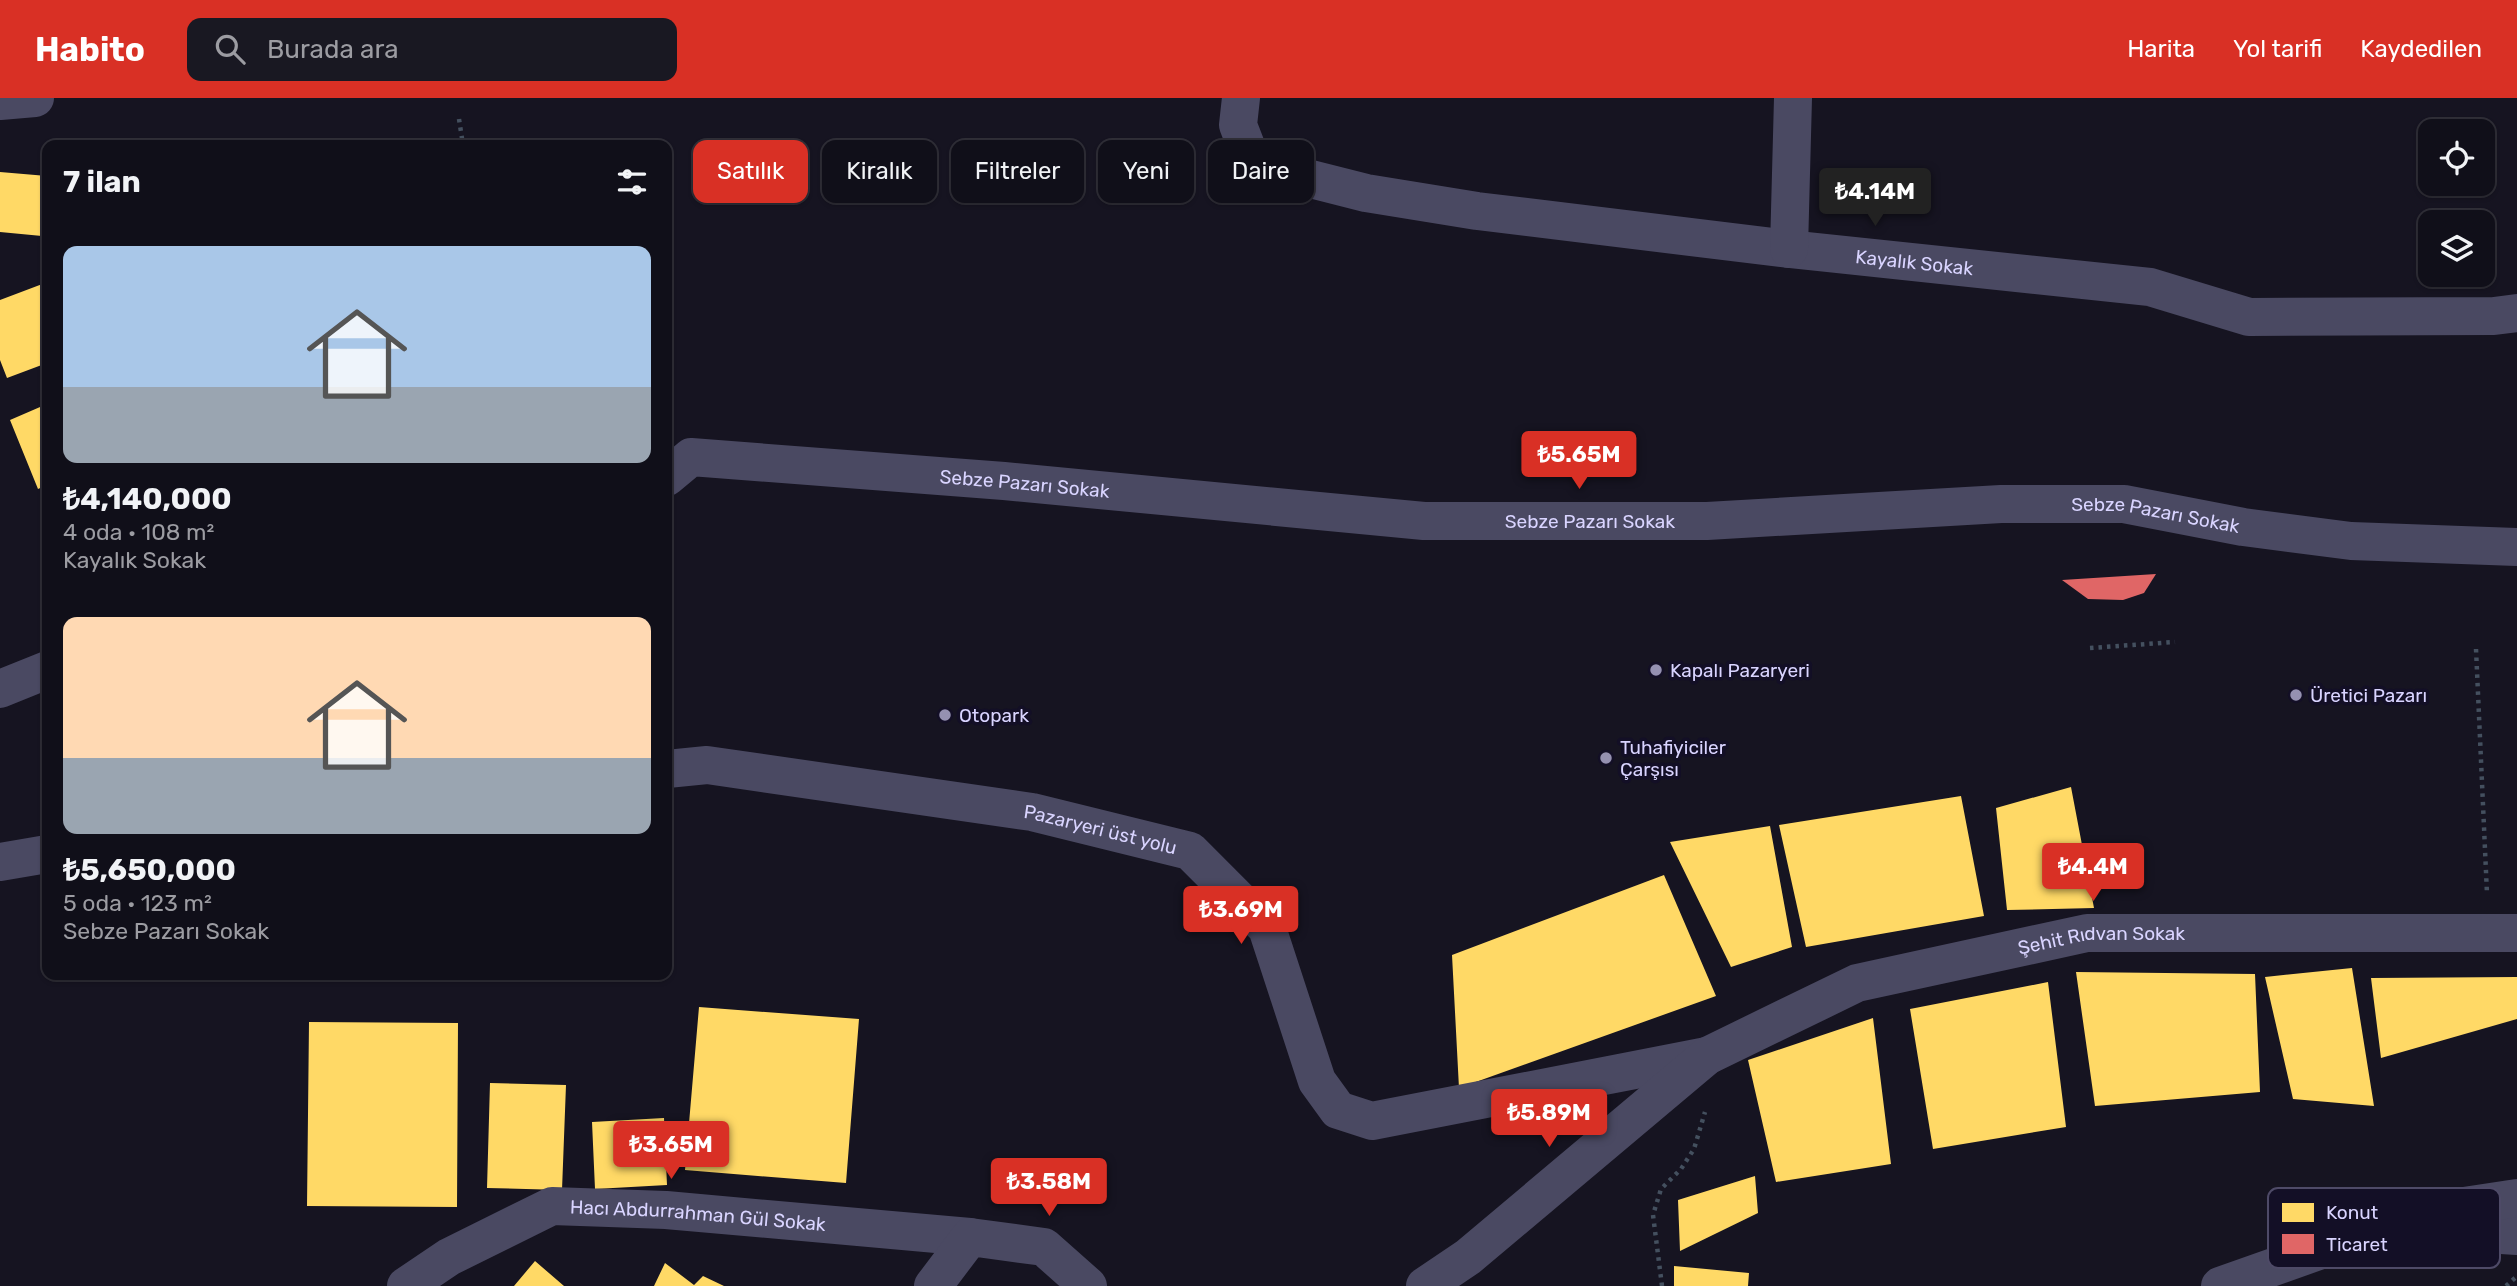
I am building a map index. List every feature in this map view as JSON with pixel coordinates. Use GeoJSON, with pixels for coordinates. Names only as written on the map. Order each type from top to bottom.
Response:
{"type":"FeatureCollection","features":[{"type":"Feature","properties":{"kind":"street"},"geometry":{"type":"LineString","coordinates":[[0,101],[34,98]]}},
{"type":"Feature","properties":{"kind":"street","name":"Kayalık Sokak"},"geometry":{"type":"LineString","coordinates":[[1241,98],[1238,125],[1248,151],[1271,169],[1366,193],[1477,211],[1789,249],[2150,287],[2249,317],[2494,316],[2517,313]]}},
{"type":"Feature","properties":{"kind":"street"},"geometry":{"type":"LineString","coordinates":[[1789,249],[1793,98]]}},
{"type":"Feature","properties":{"kind":"street","name":"Sebze Pazarı Sokak"},"geometry":{"type":"LineString","coordinates":[[672,473],[691,457],[1004,481],[1423,521],[1707,521],[2001,505],[2124,504],[2244,527],[2351,541],[2517,547]]}},
{"type":"Feature","properties":{"kind":"street"},"geometry":{"type":"LineString","coordinates":[[0,689],[42,672]]}},
{"type":"Feature","properties":{"kind":"street","name":"Pazaryeri üst yolu"},"geometry":{"type":"LineString","coordinates":[[672,768],[707,765],[1032,812],[1189,851],[1267,928],[1317,1081],[1338,1110],[1372,1121],[1707,1056]]}},
{"type":"Feature","properties":{"kind":"street"},"geometry":{"type":"LineString","coordinates":[[0,862],[42,855]]}},
{"type":"Feature","properties":{"kind":"street","name":"Şehit Rıdvan Sokak"},"geometry":{"type":"LineString","coordinates":[[1707,1056],[1857,983],[2087,933],[2503,933]]}},
{"type":"Feature","properties":{"kind":"street"},"geometry":{"type":"LineString","coordinates":[[1425,1286],[1468,1257],[1707,1056]]}},
{"type":"Feature","properties":{"kind":"street","name":"Hacı Abdurrahman Gül Sokak"},"geometry":{"type":"LineString","coordinates":[[419,1283],[449,1257],[552,1206],[666,1210],[970,1237],[1044,1247],[1088,1286]]}},
{"type":"Feature","properties":{"kind":"street"},"geometry":{"type":"LineString","coordinates":[[933,1286],[970,1237]]}},
{"type":"Feature","properties":{"kind":"street"},"geometry":{"type":"LineString","coordinates":[[2220,1286],[2268,1268]]}},
{"type":"Feature","properties":{"kind":"path"},"geometry":{"type":"LineString","coordinates":[[459,119],[462,140]]}},
{"type":"Feature","properties":{"kind":"path"},"geometry":{"type":"LineString","coordinates":[[2090,648],[2175,642]]}},
{"type":"Feature","properties":{"kind":"path"},"geometry":{"type":"LineString","coordinates":[[2476,649],[2503,933]]}},
{"type":"Feature","properties":{"kind":"path"},"geometry":{"type":"LineString","coordinates":[[1662,1286],[1653,1215],[1661,1189],[1681,1169],[1694,1149],[1708,1100]]}},
{"type":"Feature","properties":{"kind":"path"},"geometry":{"type":"LineString","coordinates":[[2506,1286],[2517,1276]]}},
{"type":"Feature","properties":{"kind":"building: Konut"},"geometry":{"type":"Polygon","coordinates":[[[0,172],[42,176],[42,236],[0,232],[0,172]]]}},
{"type":"Feature","properties":{"kind":"building: Konut"},"geometry":{"type":"Polygon","coordinates":[[[42,284],[42,365],[7,378],[0,360],[0,300],[42,284]]]}},
{"type":"Feature","properties":{"kind":"building: Konut"},"geometry":{"type":"Polygon","coordinates":[[[42,406],[42,487],[38,489],[10,420],[42,406]]]}},
{"type":"Feature","properties":{"kind":"building: Konut"},"geometry":{"type":"Polygon","coordinates":[[[2071,787],[2094,908],[2007,910],[1996,808],[2071,787]]]}},
{"type":"Feature","properties":{"kind":"building: Konut"},"geometry":{"type":"Polygon","coordinates":[[[1961,796],[1984,916],[1806,947],[1779,825],[1961,796]]]}},
{"type":"Feature","properties":{"kind":"building: Konut"},"geometry":{"type":"Polygon","coordinates":[[[1770,826],[1792,947],[1731,967],[1670,842],[1770,826]]]}},
{"type":"Feature","properties":{"kind":"building: Konut"},"geometry":{"type":"Polygon","coordinates":[[[1664,875],[1716,996],[1459,1088],[1452,955],[1664,875]]]}},
{"type":"Feature","properties":{"kind":"building: Konut"},"geometry":{"type":"Polygon","coordinates":[[[2352,968],[2374,1106],[2293,1099],[2265,977],[2352,968]]]}},
{"type":"Feature","properties":{"kind":"building: Konut"},"geometry":{"type":"Polygon","coordinates":[[[2076,972],[2255,974],[2260,1092],[2095,1106],[2076,972]]]}},
{"type":"Feature","properties":{"kind":"building: Konut"},"geometry":{"type":"Polygon","coordinates":[[[2517,977],[2517,1019],[2381,1058],[2371,978],[2517,977]]]}},
{"type":"Feature","properties":{"kind":"building: Konut"},"geometry":{"type":"Polygon","coordinates":[[[2048,982],[2066,1127],[1933,1149],[1910,1009],[2048,982]]]}},
{"type":"Feature","properties":{"kind":"building: Konut"},"geometry":{"type":"Polygon","coordinates":[[[699,1007],[859,1019],[846,1183],[685,1170],[699,1007]]]}},
{"type":"Feature","properties":{"kind":"building: Konut"},"geometry":{"type":"Polygon","coordinates":[[[1873,1018],[1891,1164],[1776,1182],[1748,1060],[1873,1018]]]}},
{"type":"Feature","properties":{"kind":"building: Konut"},"geometry":{"type":"Polygon","coordinates":[[[309,1022],[458,1023],[457,1207],[307,1206],[309,1022]]]}},
{"type":"Feature","properties":{"kind":"building: Konut"},"geometry":{"type":"Polygon","coordinates":[[[490,1083],[566,1085],[562,1190],[487,1188],[490,1083]]]}},
{"type":"Feature","properties":{"kind":"building: Konut"},"geometry":{"type":"Polygon","coordinates":[[[664,1118],[667,1185],[595,1189],[592,1122],[664,1118]]]}},
{"type":"Feature","properties":{"kind":"building: Konut"},"geometry":{"type":"Polygon","coordinates":[[[1755,1176],[1758,1213],[1680,1251],[1678,1200],[1755,1176]]]}},
{"type":"Feature","properties":{"kind":"building: Konut"},"geometry":{"type":"Polygon","coordinates":[[[535,1261],[564,1286],[514,1286],[535,1261]]]}},
{"type":"Feature","properties":{"kind":"building: Konut"},"geometry":{"type":"Polygon","coordinates":[[[665,1263],[694,1285],[703,1276],[724,1286],[654,1286],[665,1263]]]}},
{"type":"Feature","properties":{"kind":"building: Konut"},"geometry":{"type":"Polygon","coordinates":[[[1674,1266],[1749,1273],[1748,1286],[1674,1286],[1674,1266]]]}},
{"type":"Feature","properties":{"kind":"building: Ticaret"},"geometry":{"type":"Polygon","coordinates":[[[2156,574],[2144,593],[2123,600],[2088,599],[2062,580],[2156,574]]]}},
{"type":"Feature","properties":{"kind":"place","name":"Kapalı Pazaryeri"},"geometry":{"type":"Point","coordinates":[1656,670]}},
{"type":"Feature","properties":{"kind":"place","name":"Üretici Pazarı"},"geometry":{"type":"Point","coordinates":[2296,695]}},
{"type":"Feature","properties":{"kind":"place","name":"Otopark"},"geometry":{"type":"Point","coordinates":[945,715]}},
{"type":"Feature","properties":{"kind":"place","name":"Tuhafiyiciler Çarşısı"},"geometry":{"type":"Point","coordinates":[1606,758]}}]}
